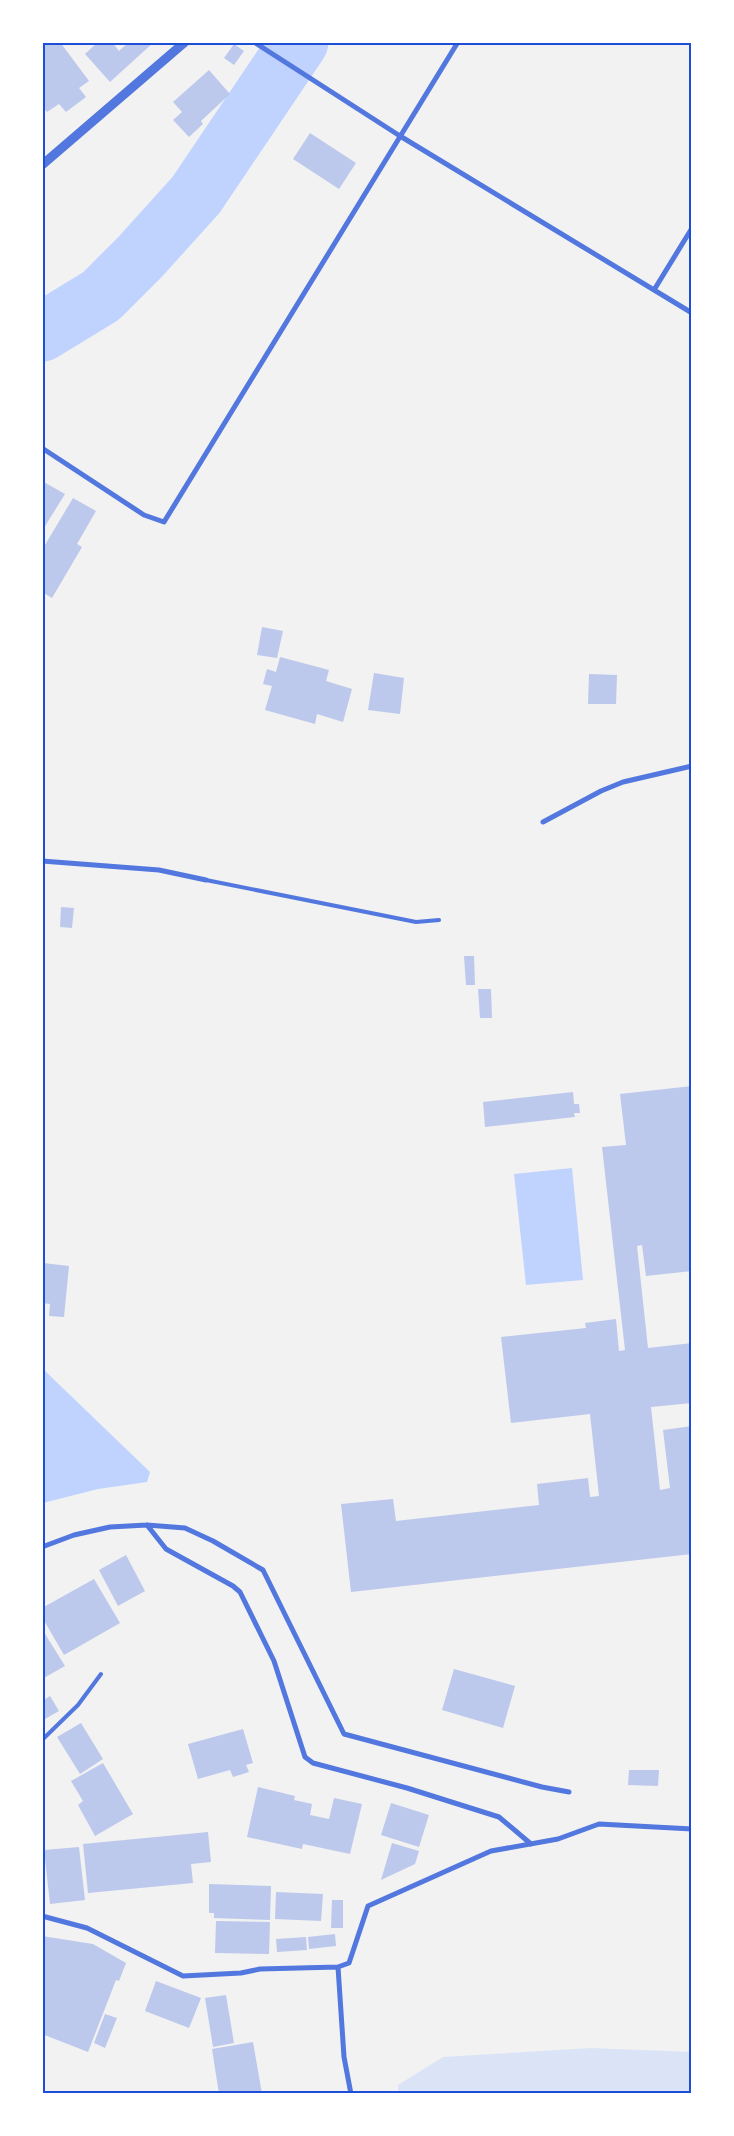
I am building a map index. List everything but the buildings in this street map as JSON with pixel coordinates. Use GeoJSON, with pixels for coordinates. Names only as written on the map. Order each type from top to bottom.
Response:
{"type":"FeatureCollection","features":[{"type":"Feature","properties":{"kind":"street"},"geometry":{"type":"LineString","coordinates":[[254,42],[307,78],[400,136],[692,313]]}},
{"type":"Feature","properties":{"kind":"street"},"geometry":{"type":"LineString","coordinates":[[42,448],[144,515],[164,522],[458,42]]}},
{"type":"Feature","properties":{"kind":"street"},"geometry":{"type":"LineString","coordinates":[[42,166],[181,44]]}},
{"type":"Feature","properties":{"kind":"street"},"geometry":{"type":"LineString","coordinates":[[654,290],[692,228]]}},
{"type":"Feature","properties":{"kind":"street"},"geometry":{"type":"LineString","coordinates":[[543,822],[601,791],[623,782],[692,766]]}},
{"type":"Feature","properties":{"kind":"street"},"geometry":{"type":"LineString","coordinates":[[42,861],[159,870],[206,880]]}},
{"type":"Feature","properties":{"kind":"street"},"geometry":{"type":"LineString","coordinates":[[42,1547],[74,1535],[110,1527],[147,1525],[185,1528],[214,1541],[263,1570],[344,1734],[542,1787],[569,1792]]}},
{"type":"Feature","properties":{"kind":"street"},"geometry":{"type":"LineString","coordinates":[[147,1525],[166,1549],[240,1592],[274,1661],[305,1757],[313,1763],[407,1788],[499,1816],[531,1844]]}},
{"type":"Feature","properties":{"kind":"street"},"geometry":{"type":"LineString","coordinates":[[42,1916],[87,1928],[183,1976],[241,1973],[260,1969],[338,1967],[349,1963],[368,1906],[490,1851],[558,1839],[599,1824],[692,1829]]}},
{"type":"Feature","properties":{"kind":"street"},"geometry":{"type":"LineString","coordinates":[[338,1967],[344,2057],[351,2094]]}},
{"type":"Feature","properties":{"kind":"lane"},"geometry":{"type":"LineString","coordinates":[[206,880],[416,922],[439,920]]}},
{"type":"Feature","properties":{"kind":"lane"},"geometry":{"type":"LineString","coordinates":[[42,1740],[78,1705],[101,1674]]}},
{"type":"Feature","properties":{"kind":"shaded area"},"geometry":{"type":"Polygon","coordinates":[[[591,2048],[691,2052],[691,2093],[398,2093],[398,2085],[443,2057],[591,2048]]]}},
{"type":"Feature","properties":{"kind":"water"},"geometry":{"type":"Polygon","coordinates":[[[572,1168],[583,1280],[526,1285],[514,1174],[572,1168]]]}},
{"type":"Feature","properties":{"kind":"water"},"geometry":{"type":"Polygon","coordinates":[[[43,1369],[150,1472],[147,1482],[98,1489],[43,1503],[43,1369]]]}},
{"type":"Feature","properties":{"kind":"waterway"},"geometry":{"type":"LineString","coordinates":[[42,332],[101,296],[140,257],[196,195],[299,42]]}}]}
